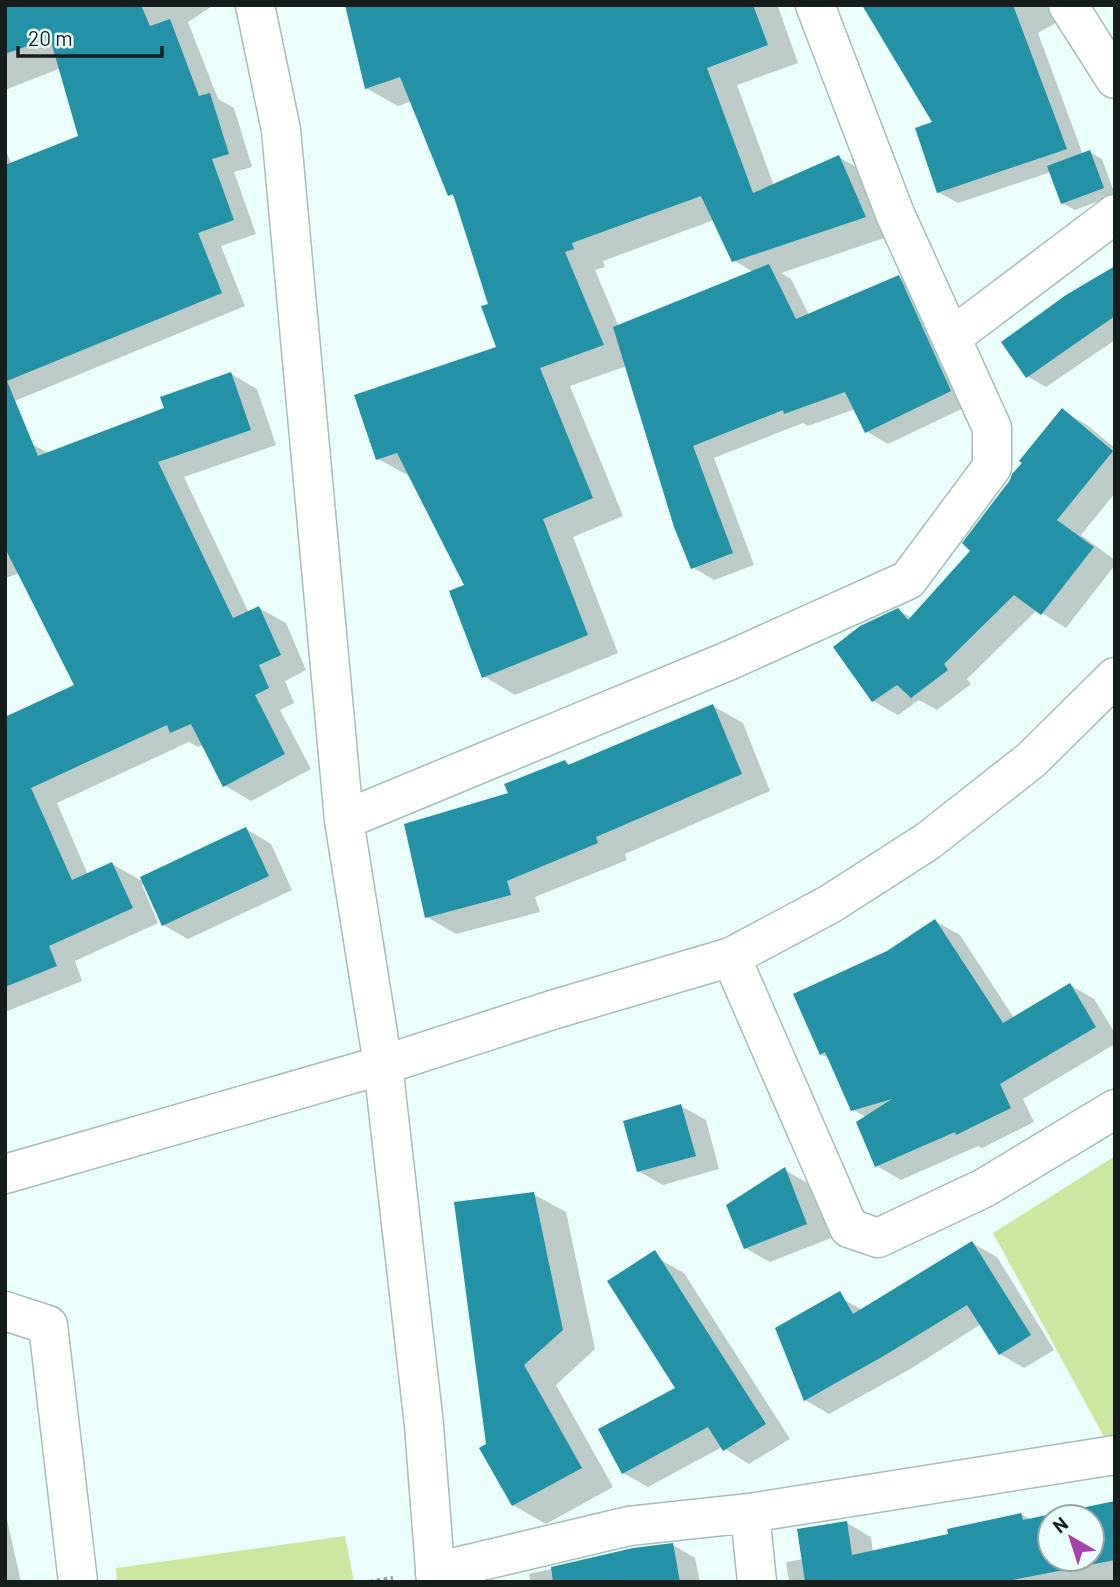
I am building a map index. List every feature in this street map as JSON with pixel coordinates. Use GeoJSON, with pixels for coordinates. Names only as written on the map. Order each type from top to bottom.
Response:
{"type":"FeatureCollection","features":[{"type":"Feature","properties":{"kind":"street"},"geometry":{"type":"LineString","coordinates":[[255,5],[281,130],[344,820],[383,1065],[424,1425],[436,1577],[629,1526],[750,1513],[1115,1455]]}},
{"type":"Feature","properties":{"kind":"street"},"geometry":{"type":"LineString","coordinates":[[344,820],[727,661],[908,580],[992,467],[992,428],[895,214],[815,5]]}},
{"type":"Feature","properties":{"kind":"street"},"geometry":{"type":"LineString","coordinates":[[1068,5],[1115,79]]}},
{"type":"Feature","properties":{"kind":"street"},"geometry":{"type":"LineString","coordinates":[[952,337],[1115,214]]}},
{"type":"Feature","properties":{"kind":"street"},"geometry":{"type":"LineString","coordinates":[[5,1174],[383,1065],[552,1010],[731,957],[830,904],[928,841],[1031,761],[1115,677]]}},
{"type":"Feature","properties":{"kind":"street"},"geometry":{"type":"LineString","coordinates":[[731,957],[849,1228],[878,1238],[984,1188],[1115,1109]]}},
{"type":"Feature","properties":{"kind":"street"},"geometry":{"type":"LineString","coordinates":[[5,1311],[48,1325],[78,1582]]}},
{"type":"Feature","properties":{"kind":"street"},"geometry":{"type":"LineString","coordinates":[[750,1513],[757,1582]]}},
{"type":"Feature","properties":{"kind":"green space"},"geometry":{"type":"Polygon","coordinates":[[[1115,1156],[1115,1434],[1104,1437],[993,1233],[1115,1156]]]}},
{"type":"Feature","properties":{"kind":"green space"},"geometry":{"type":"Polygon","coordinates":[[[345,1536],[354,1582],[117,1582],[116,1568],[345,1536]]]}},
{"type":"Feature","properties":{"kind":"building"},"geometry":{"type":"Polygon","coordinates":[[[5,5],[141,5],[150,26],[170,19],[199,96],[210,93],[229,154],[212,159],[234,220],[198,233],[222,293],[7,381],[38,456],[164,408],[160,397],[231,372],[251,430],[158,462],[233,618],[259,606],[281,655],[259,665],[269,688],[255,695],[285,754],[223,787],[191,724],[170,733],[167,725],[31,788],[72,880],[112,862],[133,908],[49,946],[57,966],[5,987],[5,717],[74,685],[5,548],[5,165],[78,136],[50,38],[5,54],[5,5]]]}},
{"type":"Feature","properties":{"kind":"building"},"geometry":{"type":"Polygon","coordinates":[[[345,5],[753,5],[768,45],[707,68],[753,193],[839,155],[866,217],[732,262],[701,196],[572,243],[574,249],[565,252],[604,345],[540,368],[593,498],[543,519],[588,635],[482,678],[449,591],[464,585],[397,453],[376,460],[354,395],[496,347],[481,306],[488,304],[453,194],[448,196],[400,77],[365,89],[345,5]]]}},
{"type":"Feature","properties":{"kind":"building"},"geometry":{"type":"Polygon","coordinates":[[[862,5],[1013,5],[1067,149],[937,193],[915,128],[932,122],[862,5]]]}},
{"type":"Feature","properties":{"kind":"building"},"geometry":{"type":"Polygon","coordinates":[[[1090,150],[1104,188],[1061,204],[1047,166],[1090,150]]]}},
{"type":"Feature","properties":{"kind":"building"},"geometry":{"type":"Polygon","coordinates":[[[769,264],[796,319],[899,275],[951,391],[865,433],[845,392],[784,414],[783,410],[693,446],[733,553],[691,569],[674,527],[613,327],[769,264]]]}},
{"type":"Feature","properties":{"kind":"building"},"geometry":{"type":"Polygon","coordinates":[[[1115,266],[1115,316],[1026,378],[1001,342],[1066,295],[1115,266]]]}},
{"type":"Feature","properties":{"kind":"building"},"geometry":{"type":"Polygon","coordinates":[[[1062,408],[1113,451],[1057,520],[1094,547],[1041,615],[1014,595],[944,664],[948,670],[911,698],[897,685],[872,702],[833,647],[860,626],[898,608],[908,620],[970,551],[962,543],[1022,463],[1019,461],[1062,408]]]}},
{"type":"Feature","properties":{"kind":"building"},"geometry":{"type":"Polygon","coordinates":[[[713,704],[742,774],[596,837],[598,843],[507,881],[511,895],[425,918],[404,824],[508,793],[504,784],[565,760],[568,765],[713,704]]]}},
{"type":"Feature","properties":{"kind":"building"},"geometry":{"type":"Polygon","coordinates":[[[246,827],[269,876],[162,926],[140,877],[246,827]]]}},
{"type":"Feature","properties":{"kind":"building"},"geometry":{"type":"Polygon","coordinates":[[[935,919],[1003,1023],[1070,983],[1096,1027],[1000,1084],[1011,1108],[956,1135],[955,1132],[875,1167],[856,1122],[892,1099],[851,1111],[825,1052],[820,1055],[793,994],[887,951],[935,919]]]}},
{"type":"Feature","properties":{"kind":"building"},"geometry":{"type":"Polygon","coordinates":[[[681,1104],[696,1156],[637,1172],[623,1121],[681,1104]]]}},
{"type":"Feature","properties":{"kind":"building"},"geometry":{"type":"Polygon","coordinates":[[[785,1167],[807,1224],[744,1249],[726,1205],[785,1167]]]}},
{"type":"Feature","properties":{"kind":"building"},"geometry":{"type":"Polygon","coordinates":[[[534,1192],[563,1330],[524,1365],[582,1468],[512,1506],[479,1448],[486,1444],[454,1202],[534,1192]]]}},
{"type":"Feature","properties":{"kind":"building"},"geometry":{"type":"Polygon","coordinates":[[[972,1241],[1031,1335],[999,1355],[967,1305],[804,1401],[775,1328],[840,1291],[853,1314],[972,1241]]]}},
{"type":"Feature","properties":{"kind":"building"},"geometry":{"type":"Polygon","coordinates":[[[655,1250],[766,1424],[723,1451],[708,1427],[622,1474],[598,1429],[675,1388],[607,1281],[655,1250]]]}},
{"type":"Feature","properties":{"kind":"building"},"geometry":{"type":"Polygon","coordinates":[[[1115,1501],[1115,1560],[1106,1562],[1105,1503],[1115,1501]]]}},
{"type":"Feature","properties":{"kind":"building"},"geometry":{"type":"Polygon","coordinates":[[[1021,1513],[1023,1520],[1036,1517],[1036,1573],[1048,1573],[1002,1582],[805,1582],[797,1529],[847,1521],[852,1555],[948,1534],[947,1529],[1021,1513]]]}},
{"type":"Feature","properties":{"kind":"building"},"geometry":{"type":"Polygon","coordinates":[[[673,1543],[680,1582],[553,1582],[551,1567],[633,1548],[673,1543]]]}}]}
